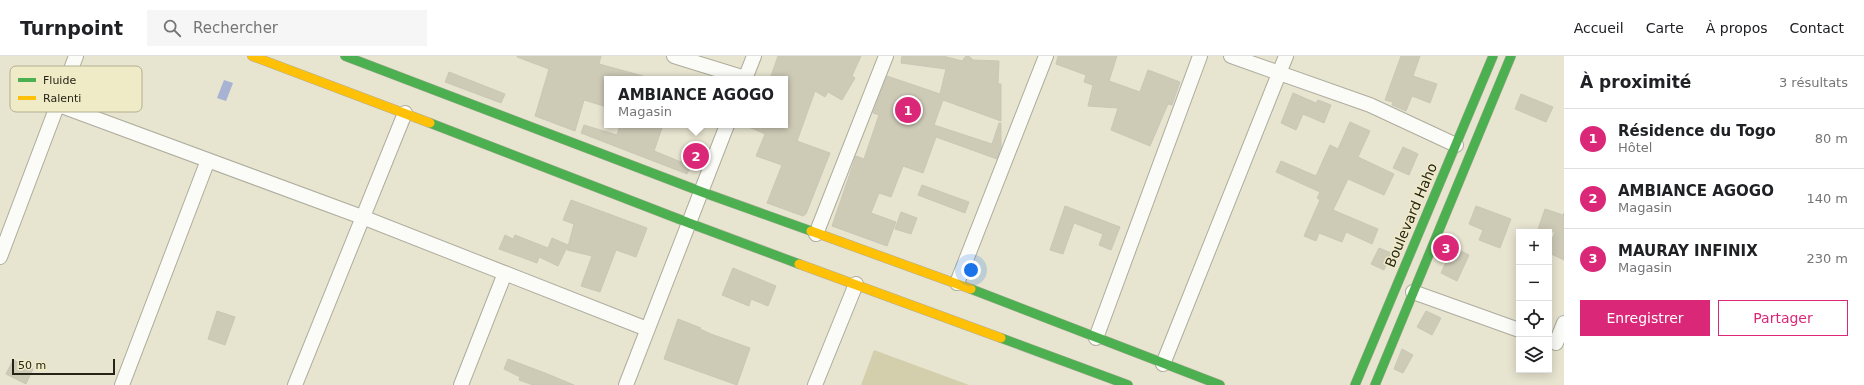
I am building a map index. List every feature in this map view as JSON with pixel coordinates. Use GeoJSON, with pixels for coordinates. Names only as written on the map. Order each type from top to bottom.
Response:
{"type":"FeatureCollection","features":[{"type":"Feature","properties":{"kind":"main road"},"geometry":{"type":"LineString","coordinates":[[252,56],[405,113],[689,223],[1128,385]]}},
{"type":"Feature","properties":{"kind":"main road"},"geometry":{"type":"LineString","coordinates":[[345,56],[373,61],[702,192],[816,234],[957,283],[1220,385]]}},
{"type":"Feature","properties":{"kind":"main road","name":"Boulevard Haho"},"geometry":{"type":"LineString","coordinates":[[1355,385],[1493,56]]}},
{"type":"Feature","properties":{"kind":"main road"},"geometry":{"type":"LineString","coordinates":[[1375,385],[1511,56]]}},
{"type":"Feature","properties":{"kind":"street"},"geometry":{"type":"LineString","coordinates":[[72,66],[76,56]]}},
{"type":"Feature","properties":{"kind":"street"},"geometry":{"type":"LineString","coordinates":[[674,56],[736,76]]}},
{"type":"Feature","properties":{"kind":"street"},"geometry":{"type":"LineString","coordinates":[[746,76],[754,56]]}},
{"type":"Feature","properties":{"kind":"street"},"geometry":{"type":"LineString","coordinates":[[816,234],[886,56]]}},
{"type":"Feature","properties":{"kind":"street"},"geometry":{"type":"LineString","coordinates":[[957,283],[1046,56]]}},
{"type":"Feature","properties":{"kind":"street"},"geometry":{"type":"LineString","coordinates":[[1096,338],[1200,56]]}},
{"type":"Feature","properties":{"kind":"street"},"geometry":{"type":"LineString","coordinates":[[1231,56],[1280,72],[1370,105],[1456,145]]}},
{"type":"Feature","properties":{"kind":"street"},"geometry":{"type":"LineString","coordinates":[[1163,364],[1286,56]]}},
{"type":"Feature","properties":{"kind":"street"},"geometry":{"type":"LineString","coordinates":[[0,257],[53,112]]}},
{"type":"Feature","properties":{"kind":"street"},"geometry":{"type":"LineString","coordinates":[[78,112],[362,217],[647,329]]}},
{"type":"Feature","properties":{"kind":"street"},"geometry":{"type":"LineString","coordinates":[[295,385],[405,113]]}},
{"type":"Feature","properties":{"kind":"street"},"geometry":{"type":"LineString","coordinates":[[626,385],[726,128]]}},
{"type":"Feature","properties":{"kind":"street"},"geometry":{"type":"LineString","coordinates":[[122,385],[208,160]]}},
{"type":"Feature","properties":{"kind":"street"},"geometry":{"type":"LineString","coordinates":[[461,385],[505,274]]}},
{"type":"Feature","properties":{"kind":"street"},"geometry":{"type":"LineString","coordinates":[[815,385],[856,284]]}},
{"type":"Feature","properties":{"kind":"street"},"geometry":{"type":"LineString","coordinates":[[1414,292],[1516,329]]}},
{"type":"Feature","properties":{"kind":"street"},"geometry":{"type":"LineString","coordinates":[[1556,343],[1564,323]]}},
{"type":"Feature","properties":{"kind":"shaded area"},"geometry":{"type":"Polygon","coordinates":[[[874,350],[969,385],[861,385],[874,350]]]}},
{"type":"Feature","properties":{"kind":"water"},"geometry":{"type":"Polygon","coordinates":[[[224,80],[233,83],[226,101],[217,98],[224,80]]]}},
{"type":"Feature","properties":{"kind":"building"},"geometry":{"type":"Polygon","coordinates":[[[601,56],[599,64],[643,76],[604,76],[604,106],[584,100],[575,131],[535,116],[549,69],[517,57],[601,56]]]}},
{"type":"Feature","properties":{"kind":"building"},"geometry":{"type":"Polygon","coordinates":[[[778,56],[861,56],[852,76],[855,78],[842,100],[828,92],[825,97],[815,91],[797,141],[830,153],[806,214],[803,216],[767,203],[782,165],[756,156],[765,134],[751,128],[788,128],[788,76],[771,76],[778,56]]]}},
{"type":"Feature","properties":{"kind":"building"},"geometry":{"type":"Polygon","coordinates":[[[902,56],[943,56],[962,61],[966,56],[969,56],[973,60],[999,61],[998,84],[1001,84],[1001,121],[943,100],[934,125],[992,144],[999,123],[1001,123],[1001,147],[997,159],[936,137],[923,173],[903,166],[891,197],[879,193],[871,213],[896,222],[887,246],[832,226],[856,156],[864,159],[879,115],[873,113],[887,76],[940,94],[946,69],[901,63],[902,56]]]}},
{"type":"Feature","properties":{"kind":"building"},"geometry":{"type":"Polygon","coordinates":[[[1058,56],[1117,56],[1109,81],[1140,92],[1148,70],[1180,82],[1172,105],[1168,104],[1150,146],[1111,130],[1118,108],[1088,106],[1093,85],[1084,82],[1086,75],[1056,64],[1058,56]]]}},
{"type":"Feature","properties":{"kind":"building"},"geometry":{"type":"Polygon","coordinates":[[[1401,56],[1420,56],[1413,76],[1437,84],[1430,103],[1412,96],[1406,111],[1392,105],[1393,102],[1385,100],[1401,56]]]}},
{"type":"Feature","properties":{"kind":"building"},"geometry":{"type":"Polygon","coordinates":[[[449,72],[505,94],[501,103],[445,82],[449,72]]]}},
{"type":"Feature","properties":{"kind":"building"},"geometry":{"type":"Polygon","coordinates":[[[1293,93],[1316,103],[1318,100],[1331,105],[1324,123],[1303,114],[1296,130],[1281,123],[1293,93]]]}},
{"type":"Feature","properties":{"kind":"building"},"geometry":{"type":"Polygon","coordinates":[[[1521,94],[1553,107],[1546,122],[1515,109],[1521,94]]]}},
{"type":"Feature","properties":{"kind":"building"},"geometry":{"type":"Polygon","coordinates":[[[1350,122],[1370,131],[1358,157],[1394,174],[1384,195],[1348,179],[1333,210],[1378,229],[1372,244],[1346,232],[1342,242],[1319,233],[1316,241],[1304,236],[1320,200],[1317,198],[1320,192],[1276,172],[1281,161],[1316,176],[1330,145],[1338,149],[1350,122]]]}},
{"type":"Feature","properties":{"kind":"building"},"geometry":{"type":"Polygon","coordinates":[[[584,125],[617,135],[619,128],[662,128],[654,151],[691,166],[687,174],[581,133],[584,125]]]}},
{"type":"Feature","properties":{"kind":"building"},"geometry":{"type":"Polygon","coordinates":[[[689,144],[704,150],[699,164],[683,158],[689,144]]]}},
{"type":"Feature","properties":{"kind":"building"},"geometry":{"type":"Polygon","coordinates":[[[1403,147],[1418,154],[1409,175],[1393,168],[1403,147]]]}},
{"type":"Feature","properties":{"kind":"building"},"geometry":{"type":"Polygon","coordinates":[[[922,185],[969,202],[965,213],[918,195],[922,185]]]}},
{"type":"Feature","properties":{"kind":"building"},"geometry":{"type":"Polygon","coordinates":[[[571,200],[647,228],[636,257],[616,250],[600,292],[581,286],[592,256],[567,250],[574,224],[563,220],[571,200]]]}},
{"type":"Feature","properties":{"kind":"building"},"geometry":{"type":"Polygon","coordinates":[[[1065,206],[1120,227],[1111,250],[1099,245],[1103,234],[1074,223],[1063,254],[1050,250],[1065,206]]]}},
{"type":"Feature","properties":{"kind":"building"},"geometry":{"type":"Polygon","coordinates":[[[1476,206],[1511,219],[1500,248],[1479,240],[1483,230],[1469,224],[1476,206]]]}},
{"type":"Feature","properties":{"kind":"building"},"geometry":{"type":"Polygon","coordinates":[[[1545,209],[1563,215],[1564,213],[1564,260],[1552,254],[1552,239],[1555,232],[1552,232],[1552,229],[1538,229],[1545,209]]]}},
{"type":"Feature","properties":{"kind":"building"},"geometry":{"type":"Polygon","coordinates":[[[901,212],[917,218],[911,234],[895,229],[901,212]]]}},
{"type":"Feature","properties":{"kind":"building"},"geometry":{"type":"Polygon","coordinates":[[[505,235],[513,239],[515,235],[548,248],[552,238],[568,245],[558,266],[539,257],[537,263],[499,249],[505,235]]]}},
{"type":"Feature","properties":{"kind":"building"},"geometry":{"type":"Polygon","coordinates":[[[1453,247],[1469,255],[1457,281],[1441,273],[1453,247]]]}},
{"type":"Feature","properties":{"kind":"building"},"geometry":{"type":"Polygon","coordinates":[[[1379,248],[1391,253],[1384,270],[1371,264],[1379,248]]]}},
{"type":"Feature","properties":{"kind":"building"},"geometry":{"type":"Polygon","coordinates":[[[733,268],[776,286],[768,306],[751,299],[749,306],[722,295],[733,268]]]}},
{"type":"Feature","properties":{"kind":"building"},"geometry":{"type":"Polygon","coordinates":[[[217,311],[235,317],[225,345],[208,339],[217,311]]]}},
{"type":"Feature","properties":{"kind":"building"},"geometry":{"type":"Polygon","coordinates":[[[1426,311],[1441,318],[1432,335],[1417,327],[1426,311]]]}},
{"type":"Feature","properties":{"kind":"building"},"geometry":{"type":"Polygon","coordinates":[[[678,319],[701,328],[700,329],[711,334],[750,348],[737,385],[664,359],[678,319]]]}},
{"type":"Feature","properties":{"kind":"building"},"geometry":{"type":"Polygon","coordinates":[[[1402,349],[1413,355],[1403,373],[1394,369],[1402,349]]]}},
{"type":"Feature","properties":{"kind":"building"},"geometry":{"type":"Polygon","coordinates":[[[508,359],[574,385],[533,385],[519,380],[520,377],[504,369],[508,359]]]}},
{"type":"Feature","properties":{"kind":"building"},"geometry":{"type":"Polygon","coordinates":[[[13,360],[33,369],[26,384],[6,374],[13,360]]]}},
{"type":"Feature","properties":{"kind":"traffic: fast"},"geometry":{"type":"LineString","coordinates":[[345,56],[702,192],[811,231]]}},
{"type":"Feature","properties":{"kind":"traffic: fast"},"geometry":{"type":"LineString","coordinates":[[1355,385],[1493,56]]}},
{"type":"Feature","properties":{"kind":"traffic: fast"},"geometry":{"type":"LineString","coordinates":[[1375,385],[1511,56]]}},
{"type":"Feature","properties":{"kind":"traffic: fast"},"geometry":{"type":"LineString","coordinates":[[430,123],[799,264]]}},
{"type":"Feature","properties":{"kind":"traffic: fast"},"geometry":{"type":"LineString","coordinates":[[971,289],[1220,385]]}},
{"type":"Feature","properties":{"kind":"traffic: fast"},"geometry":{"type":"LineString","coordinates":[[1001,338],[1128,385]]}},
{"type":"Feature","properties":{"kind":"traffic: slow"},"geometry":{"type":"LineString","coordinates":[[252,56],[430,123]]}},
{"type":"Feature","properties":{"kind":"traffic: slow"},"geometry":{"type":"LineString","coordinates":[[811,231],[971,289]]}},
{"type":"Feature","properties":{"kind":"traffic: slow"},"geometry":{"type":"LineString","coordinates":[[799,264],[1001,338]]}},
{"type":"Feature","properties":{"kind":"place","name":"Résidence du Togo"},"geometry":{"type":"Point","coordinates":[908,110]}},
{"type":"Feature","properties":{"kind":"place","name":"AMBIANCE AGOGO"},"geometry":{"type":"Point","coordinates":[696,156]}},
{"type":"Feature","properties":{"kind":"place","name":"MAURAY INFINIX"},"geometry":{"type":"Point","coordinates":[1446,248]}}]}
